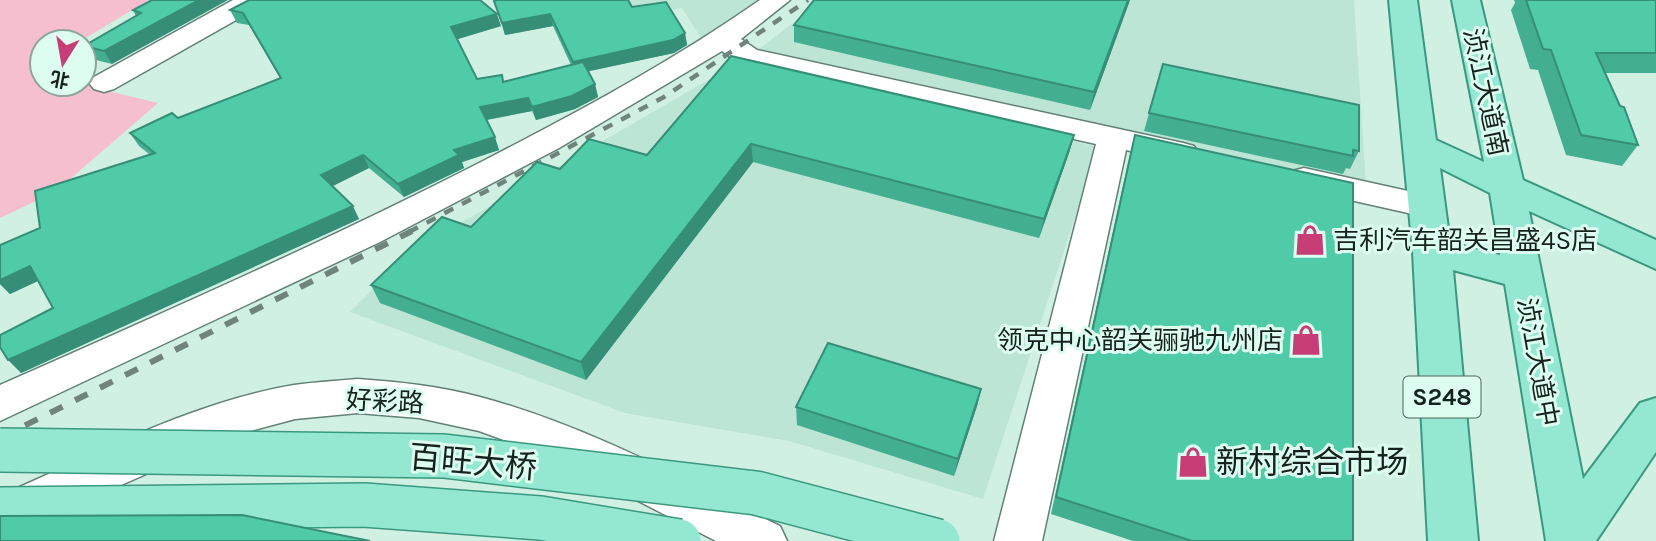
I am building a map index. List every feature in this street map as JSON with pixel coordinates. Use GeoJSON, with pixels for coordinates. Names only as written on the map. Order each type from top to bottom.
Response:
{"type":"FeatureCollection","features":[{"type":"Feature","properties":{"kind":"main road","name":"S248"},"geometry":{"type":"LineString","coordinates":[[1403,0],[1432,252],[1453,541]]}},
{"type":"Feature","properties":{"kind":"main road","name":"浈江大道南"},"geometry":{"type":"LineString","coordinates":[[1466,0],[1506,183]]}},
{"type":"Feature","properties":{"kind":"main road"},"geometry":{"type":"LineString","coordinates":[[1420,146],[1506,183],[1656,256]]}},
{"type":"Feature","properties":{"kind":"main road","name":"浈江大道中"},"geometry":{"type":"LineString","coordinates":[[1506,183],[1570,538]]}},
{"type":"Feature","properties":{"kind":"main road"},"geometry":{"type":"LineString","coordinates":[[1432,252],[1522,274]]}},
{"type":"Feature","properties":{"kind":"main road"},"geometry":{"type":"LineString","coordinates":[[1570,538],[1656,416]]}},
{"type":"Feature","properties":{"kind":"main road","name":"百旺大桥"},"geometry":{"type":"LineString","coordinates":[[0,450],[86,449],[444,456],[756,493],[938,541]]}},
{"type":"Feature","properties":{"kind":"main road","name":"百旺大桥"},"geometry":{"type":"LineString","coordinates":[[0,509],[364,505],[540,518],[679,541]]}},
{"type":"Feature","properties":{"kind":"street"},"geometry":{"type":"LineString","coordinates":[[104,83],[253,0]]}},
{"type":"Feature","properties":{"kind":"street"},"geometry":{"type":"LineString","coordinates":[[0,404],[329,253],[664,76],[723,39],[777,0]]}},
{"type":"Feature","properties":{"kind":"street"},"geometry":{"type":"LineString","coordinates":[[723,39],[748,57],[1209,158]]}},
{"type":"Feature","properties":{"kind":"street"},"geometry":{"type":"LineString","coordinates":[[1018,541],[1113,137]]}},
{"type":"Feature","properties":{"kind":"street"},"geometry":{"type":"LineString","coordinates":[[1277,173],[1426,206]]}},
{"type":"Feature","properties":{"kind":"street","name":"好彩路"},"geometry":{"type":"LineString","coordinates":[[0,517],[208,427],[295,402],[364,396],[429,402],[482,413],[538,432],[764,541]]}},
{"type":"Feature","properties":{"kind":"shaded area"},"geometry":{"type":"Polygon","coordinates":[[[0,0],[149,0],[98,31],[98,28],[28,28],[28,98],[98,98],[98,88],[158,103],[55,192],[0,218],[0,0]]]}},
{"type":"Feature","properties":{"kind":"shaded area"},"geometry":{"type":"Polygon","coordinates":[[[584,0],[772,0],[706,46],[682,8],[598,23],[584,0]]]}},
{"type":"Feature","properties":{"kind":"shaded area"},"geometry":{"type":"Polygon","coordinates":[[[823,0],[1354,0],[1366,186],[755,52],[823,0]]]}},
{"type":"Feature","properties":{"kind":"shaded area"},"geometry":{"type":"Polygon","coordinates":[[[736,64],[1098,147],[983,499],[789,441],[625,413],[350,312],[409,253],[736,64]]]}},
{"type":"Feature","properties":{"kind":"building"},"geometry":{"type":"Polygon","coordinates":[[[152,0],[199,0],[104,51],[98,50],[98,38],[141,13],[133,10],[152,0]]]}},
{"type":"Feature","properties":{"kind":"building"},"geometry":{"type":"Polygon","coordinates":[[[249,0],[480,0],[497,14],[451,27],[477,79],[502,75],[503,82],[583,62],[595,84],[572,96],[532,107],[528,98],[480,107],[495,137],[454,150],[459,155],[398,184],[363,155],[321,175],[353,206],[8,360],[0,347],[0,335],[53,308],[30,266],[0,280],[0,245],[40,228],[35,191],[155,153],[130,133],[172,113],[178,118],[281,78],[243,13],[230,10],[249,0]]]}},
{"type":"Feature","properties":{"kind":"building"},"geometry":{"type":"Polygon","coordinates":[[[628,0],[632,7],[666,2],[685,33],[673,40],[573,62],[550,14],[502,23],[494,1],[628,0]]]}},
{"type":"Feature","properties":{"kind":"building"},"geometry":{"type":"Polygon","coordinates":[[[814,0],[1128,0],[1094,92],[794,25],[814,0]]]}},
{"type":"Feature","properties":{"kind":"building"},"geometry":{"type":"Polygon","coordinates":[[[1526,0],[1656,0],[1656,53],[1596,53],[1620,106],[1624,107],[1638,145],[1581,135],[1551,50],[1543,49],[1526,0]]]}},
{"type":"Feature","properties":{"kind":"building"},"geometry":{"type":"Polygon","coordinates":[[[731,56],[1074,135],[1044,219],[751,144],[581,362],[371,285],[442,217],[471,227],[537,162],[560,169],[589,139],[647,155],[731,56]]]}},
{"type":"Feature","properties":{"kind":"building"},"geometry":{"type":"Polygon","coordinates":[[[1163,64],[1359,105],[1359,151],[1353,150],[1353,156],[1149,113],[1163,64]]]}},
{"type":"Feature","properties":{"kind":"building"},"geometry":{"type":"Polygon","coordinates":[[[1135,135],[1353,183],[1353,541],[1192,541],[1056,497],[1135,135]]]}},
{"type":"Feature","properties":{"kind":"building"},"geometry":{"type":"Polygon","coordinates":[[[828,343],[981,389],[958,459],[796,407],[828,343]]]}},
{"type":"Feature","properties":{"kind":"building"},"geometry":{"type":"Polygon","coordinates":[[[242,515],[370,541],[0,541],[0,516],[242,515]]]}},
{"type":"Feature","properties":{"kind":"railway"},"geometry":{"type":"LineString","coordinates":[[409,232],[664,97],[808,0]]}},
{"type":"Feature","properties":{"kind":"railway"},"geometry":{"type":"LineString","coordinates":[[0,438],[412,231]]}},
{"type":"Feature","properties":{"kind":"place","name":"吉利汽车韶关昌盛4S店"},"geometry":{"type":"Point","coordinates":[1310,240]}},
{"type":"Feature","properties":{"kind":"place","name":"领克中心韶关骊驰九州店"},"geometry":{"type":"Point","coordinates":[1306,340]}},
{"type":"Feature","properties":{"kind":"place","name":"新村综合市场"},"geometry":{"type":"Point","coordinates":[1193,462]}}]}
